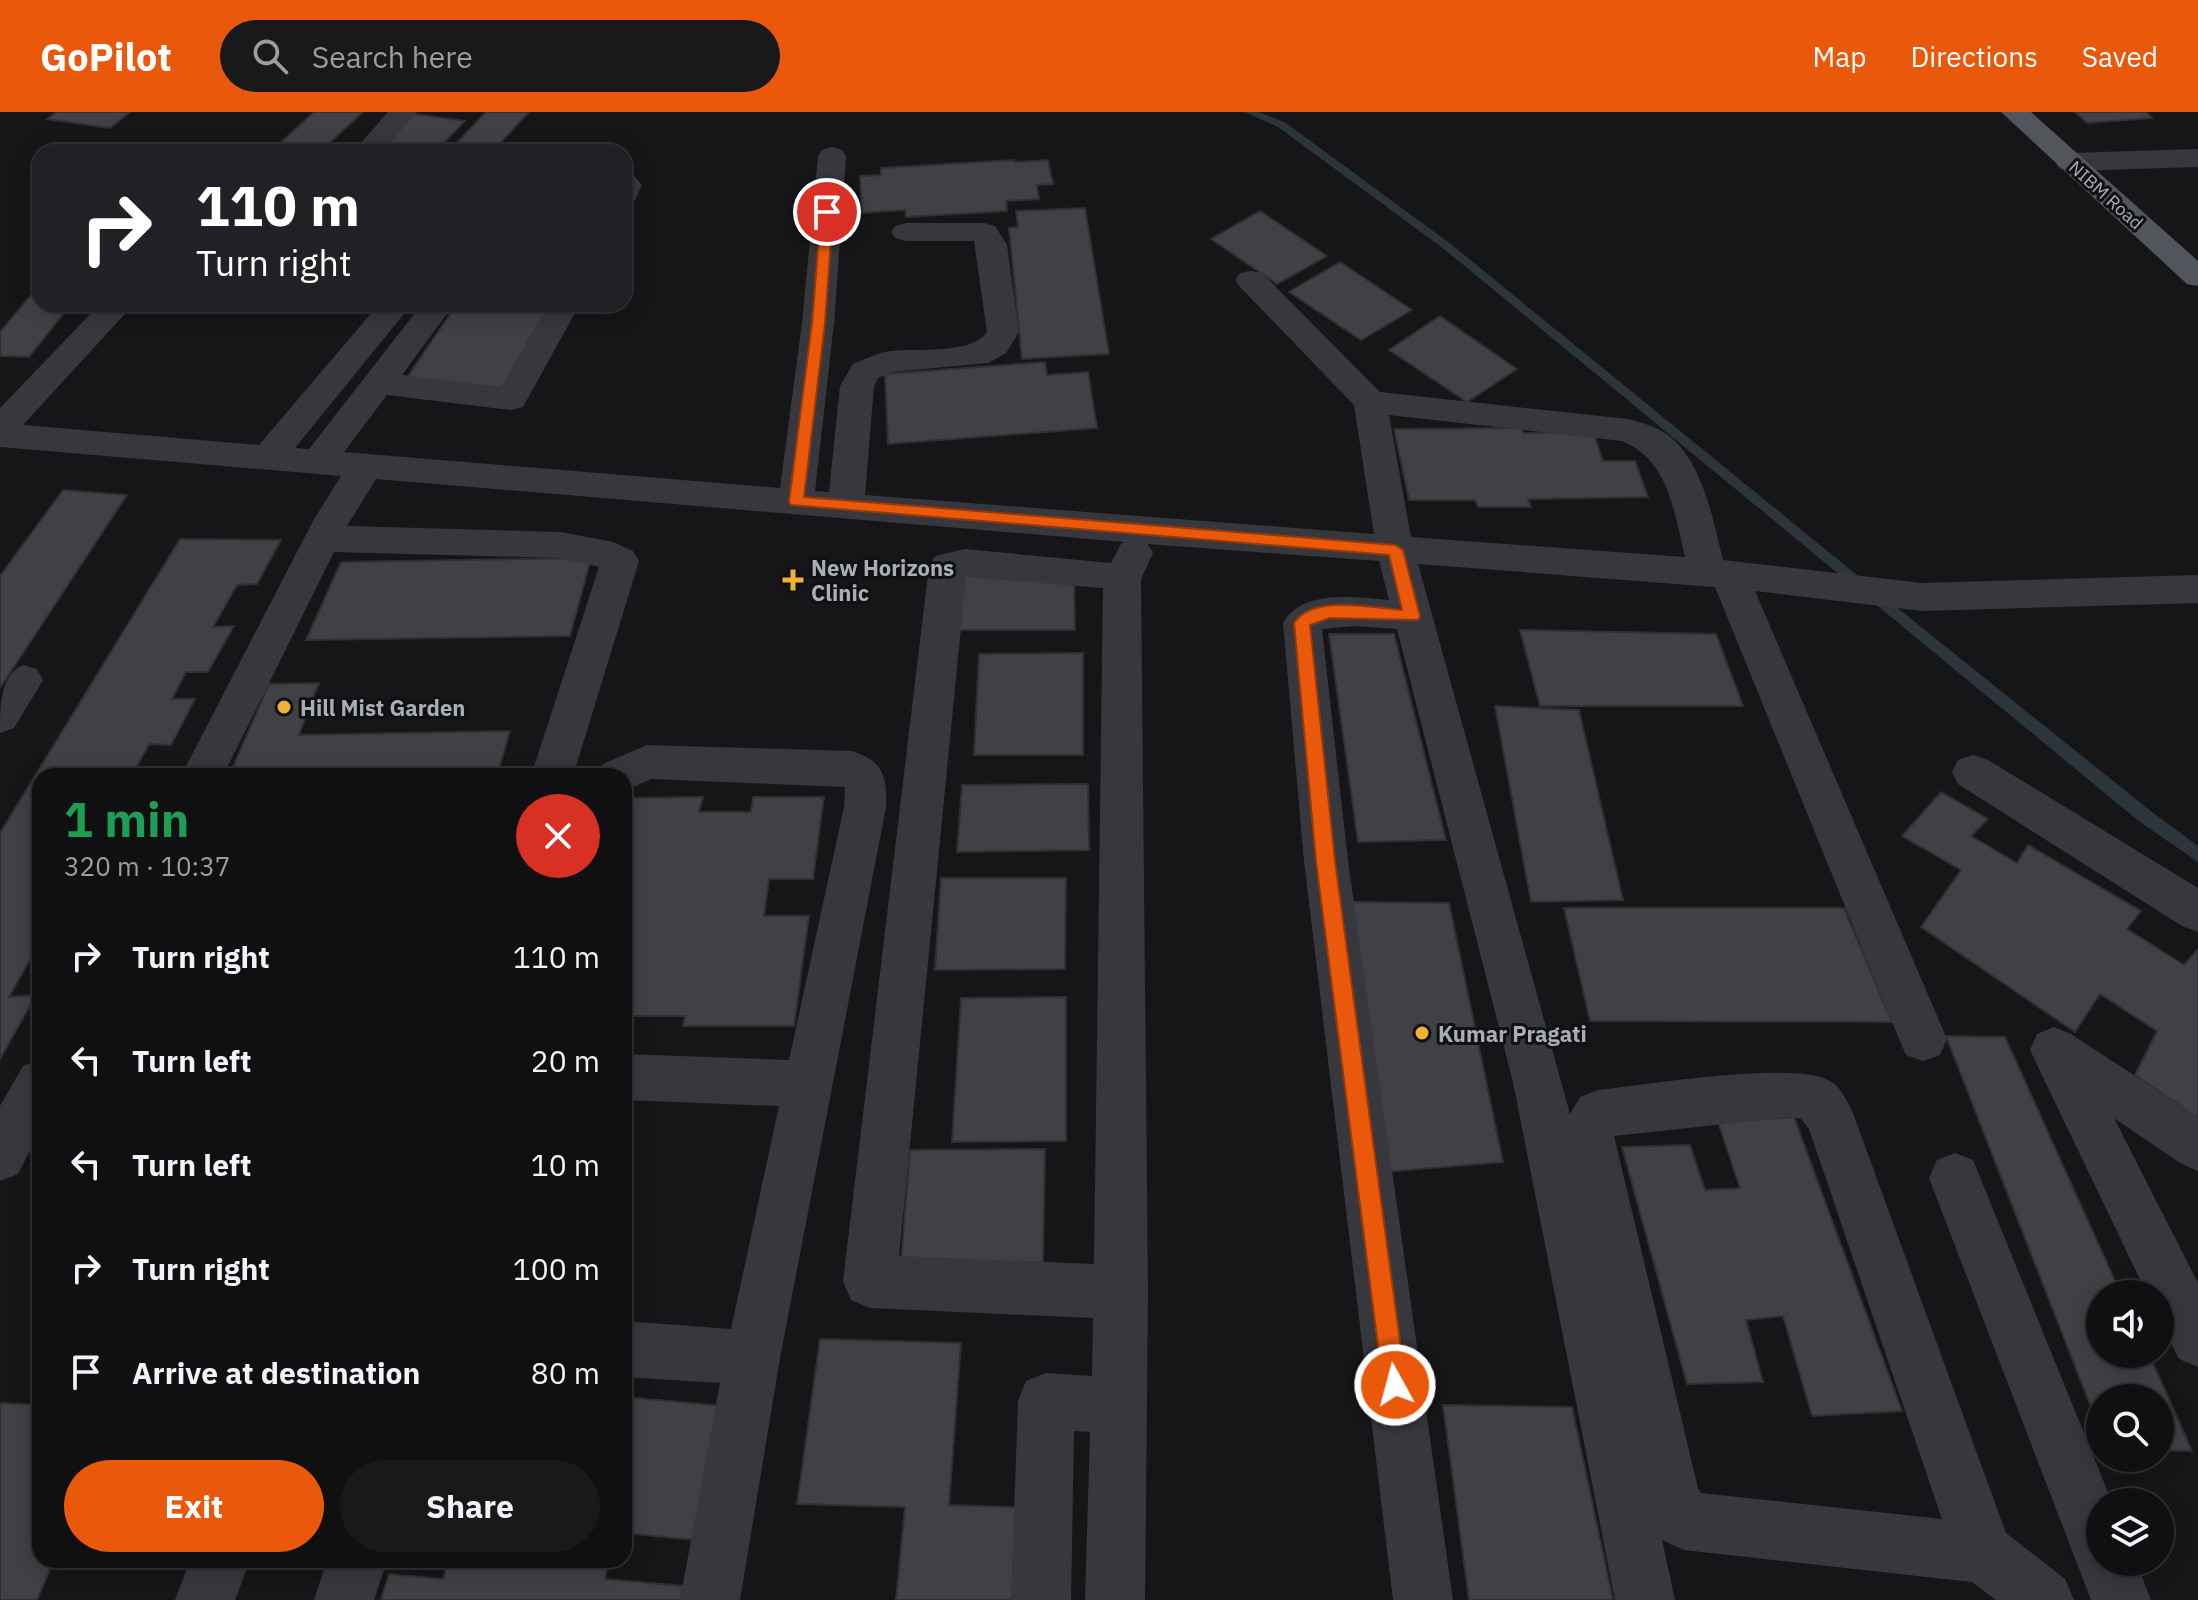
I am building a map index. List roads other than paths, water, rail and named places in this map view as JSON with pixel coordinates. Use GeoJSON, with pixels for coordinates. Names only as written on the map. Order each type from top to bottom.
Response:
{"type":"FeatureCollection","features":[{"type":"Feature","properties":{"kind":"main road","name":"NIBM Road"},"geometry":{"type":"LineString","coordinates":[[2015,112],[2198,277]]}},
{"type":"Feature","properties":{"kind":"street"},"geometry":{"type":"LineString","coordinates":[[374,144],[403,112]]}},
{"type":"Feature","properties":{"kind":"street"},"geometry":{"type":"LineString","coordinates":[[796,502],[818,323],[832,156]]}},
{"type":"Feature","properties":{"kind":"street"},"geometry":{"type":"LineString","coordinates":[[2069,162],[2198,158]]}},
{"type":"Feature","properties":{"kind":"street"},"geometry":{"type":"LineString","coordinates":[[846,506],[857,386],[865,371],[887,362],[976,356],[994,346],[1003,332],[992,245],[984,232],[906,232]]}},
{"type":"Feature","properties":{"kind":"street"},"geometry":{"type":"LineString","coordinates":[[1251,280],[1370,402],[1395,550],[1538,1082],[1645,1600]]}},
{"type":"Feature","properties":{"kind":"street"},"geometry":{"type":"LineString","coordinates":[[0,432],[111,312]]}},
{"type":"Feature","properties":{"kind":"street"},"geometry":{"type":"LineString","coordinates":[[267,458],[389,312]]}},
{"type":"Feature","properties":{"kind":"street"},"geometry":{"type":"LineString","coordinates":[[318,462],[432,312]]}},
{"type":"Feature","properties":{"kind":"street"},"geometry":{"type":"LineString","coordinates":[[380,383],[511,399],[560,312]]}},
{"type":"Feature","properties":{"kind":"street"},"geometry":{"type":"LineString","coordinates":[[1370,402],[1628,430],[1657,443],[1674,465],[1697,530],[1923,1039]]}},
{"type":"Feature","properties":{"kind":"street"},"geometry":{"type":"LineString","coordinates":[[0,432],[365,467],[1144,531],[1718,573],[1922,597],[2198,589]]}},
{"type":"Feature","properties":{"kind":"street"},"geometry":{"type":"LineString","coordinates":[[206,768],[322,539],[365,467]]}},
{"type":"Feature","properties":{"kind":"street"},"geometry":{"type":"LineString","coordinates":[[1115,1600],[1121,1292],[1122,579],[1144,531]]}},
{"type":"Feature","properties":{"kind":"street"},"geometry":{"type":"LineString","coordinates":[[322,539],[561,545],[600,551],[620,561],[555,768]]}},
{"type":"Feature","properties":{"kind":"street"},"geometry":{"type":"LineString","coordinates":[[1121,1292],[870,1281],[948,566],[965,563],[1080,571],[1122,579]]}},
{"type":"Feature","properties":{"kind":"street"},"geometry":{"type":"LineString","coordinates":[[1412,616],[1330,612],[1310,616],[1302,623],[1326,861],[1423,1600]]}},
{"type":"Feature","properties":{"kind":"street"},"geometry":{"type":"LineString","coordinates":[[0,717],[23,680]]}},
{"type":"Feature","properties":{"kind":"street"},"geometry":{"type":"LineString","coordinates":[[632,769],[647,762],[852,768],[866,781],[865,807],[752,1358],[710,1600]]}},
{"type":"Feature","properties":{"kind":"street"},"geometry":{"type":"LineString","coordinates":[[1973,772],[2198,912]]}},
{"type":"Feature","properties":{"kind":"street"},"geometry":{"type":"LineString","coordinates":[[2198,1146],[2054,1050],[2198,1340]]}},
{"type":"Feature","properties":{"kind":"street"},"geometry":{"type":"LineString","coordinates":[[632,1077],[810,1084]]}},
{"type":"Feature","properties":{"kind":"street"},"geometry":{"type":"LineString","coordinates":[[1984,1553],[1829,1116],[1815,1098],[1790,1094],[1598,1114],[1588,1130],[1593,1155],[1671,1496],[1684,1521],[1984,1553],[2044,1600]]}},
{"type":"Feature","properties":{"kind":"street"},"geometry":{"type":"LineString","coordinates":[[18,1138],[32,1102]]}},
{"type":"Feature","properties":{"kind":"street"},"geometry":{"type":"LineString","coordinates":[[1955,1178],[2086,1511]]}},
{"type":"Feature","properties":{"kind":"street"},"geometry":{"type":"LineString","coordinates":[[632,1350],[752,1358]]}},
{"type":"Feature","properties":{"kind":"street"},"geometry":{"type":"LineString","coordinates":[[1041,1600],[1046,1401],[1119,1406]]}},
{"type":"Feature","properties":{"kind":"street"},"geometry":{"type":"LineString","coordinates":[[205,1600],[217,1568]]}},
{"type":"Feature","properties":{"kind":"street"},"geometry":{"type":"LineString","coordinates":[[344,1600],[354,1568]]}},
{"type":"Feature","properties":{"kind":"street"},"geometry":{"type":"LineString","coordinates":[[2112,1576],[2121,1600]]}},
{"type":"Feature","properties":{"kind":"waterway"},"geometry":{"type":"LineString","coordinates":[[1250,112],[1282,125],[1448,247],[1890,610],[2146,817],[2198,855]]}},
{"type":"Feature","properties":{"kind":"place","name":"New Horizons Clinic"},"geometry":{"type":"Point","coordinates":[793,580]}},
{"type":"Feature","properties":{"kind":"place","name":"Hill Mist Garden"},"geometry":{"type":"Point","coordinates":[284,707]}},
{"type":"Feature","properties":{"kind":"place","name":"Kumar Pragati"},"geometry":{"type":"Point","coordinates":[1422,1033]}}]}
